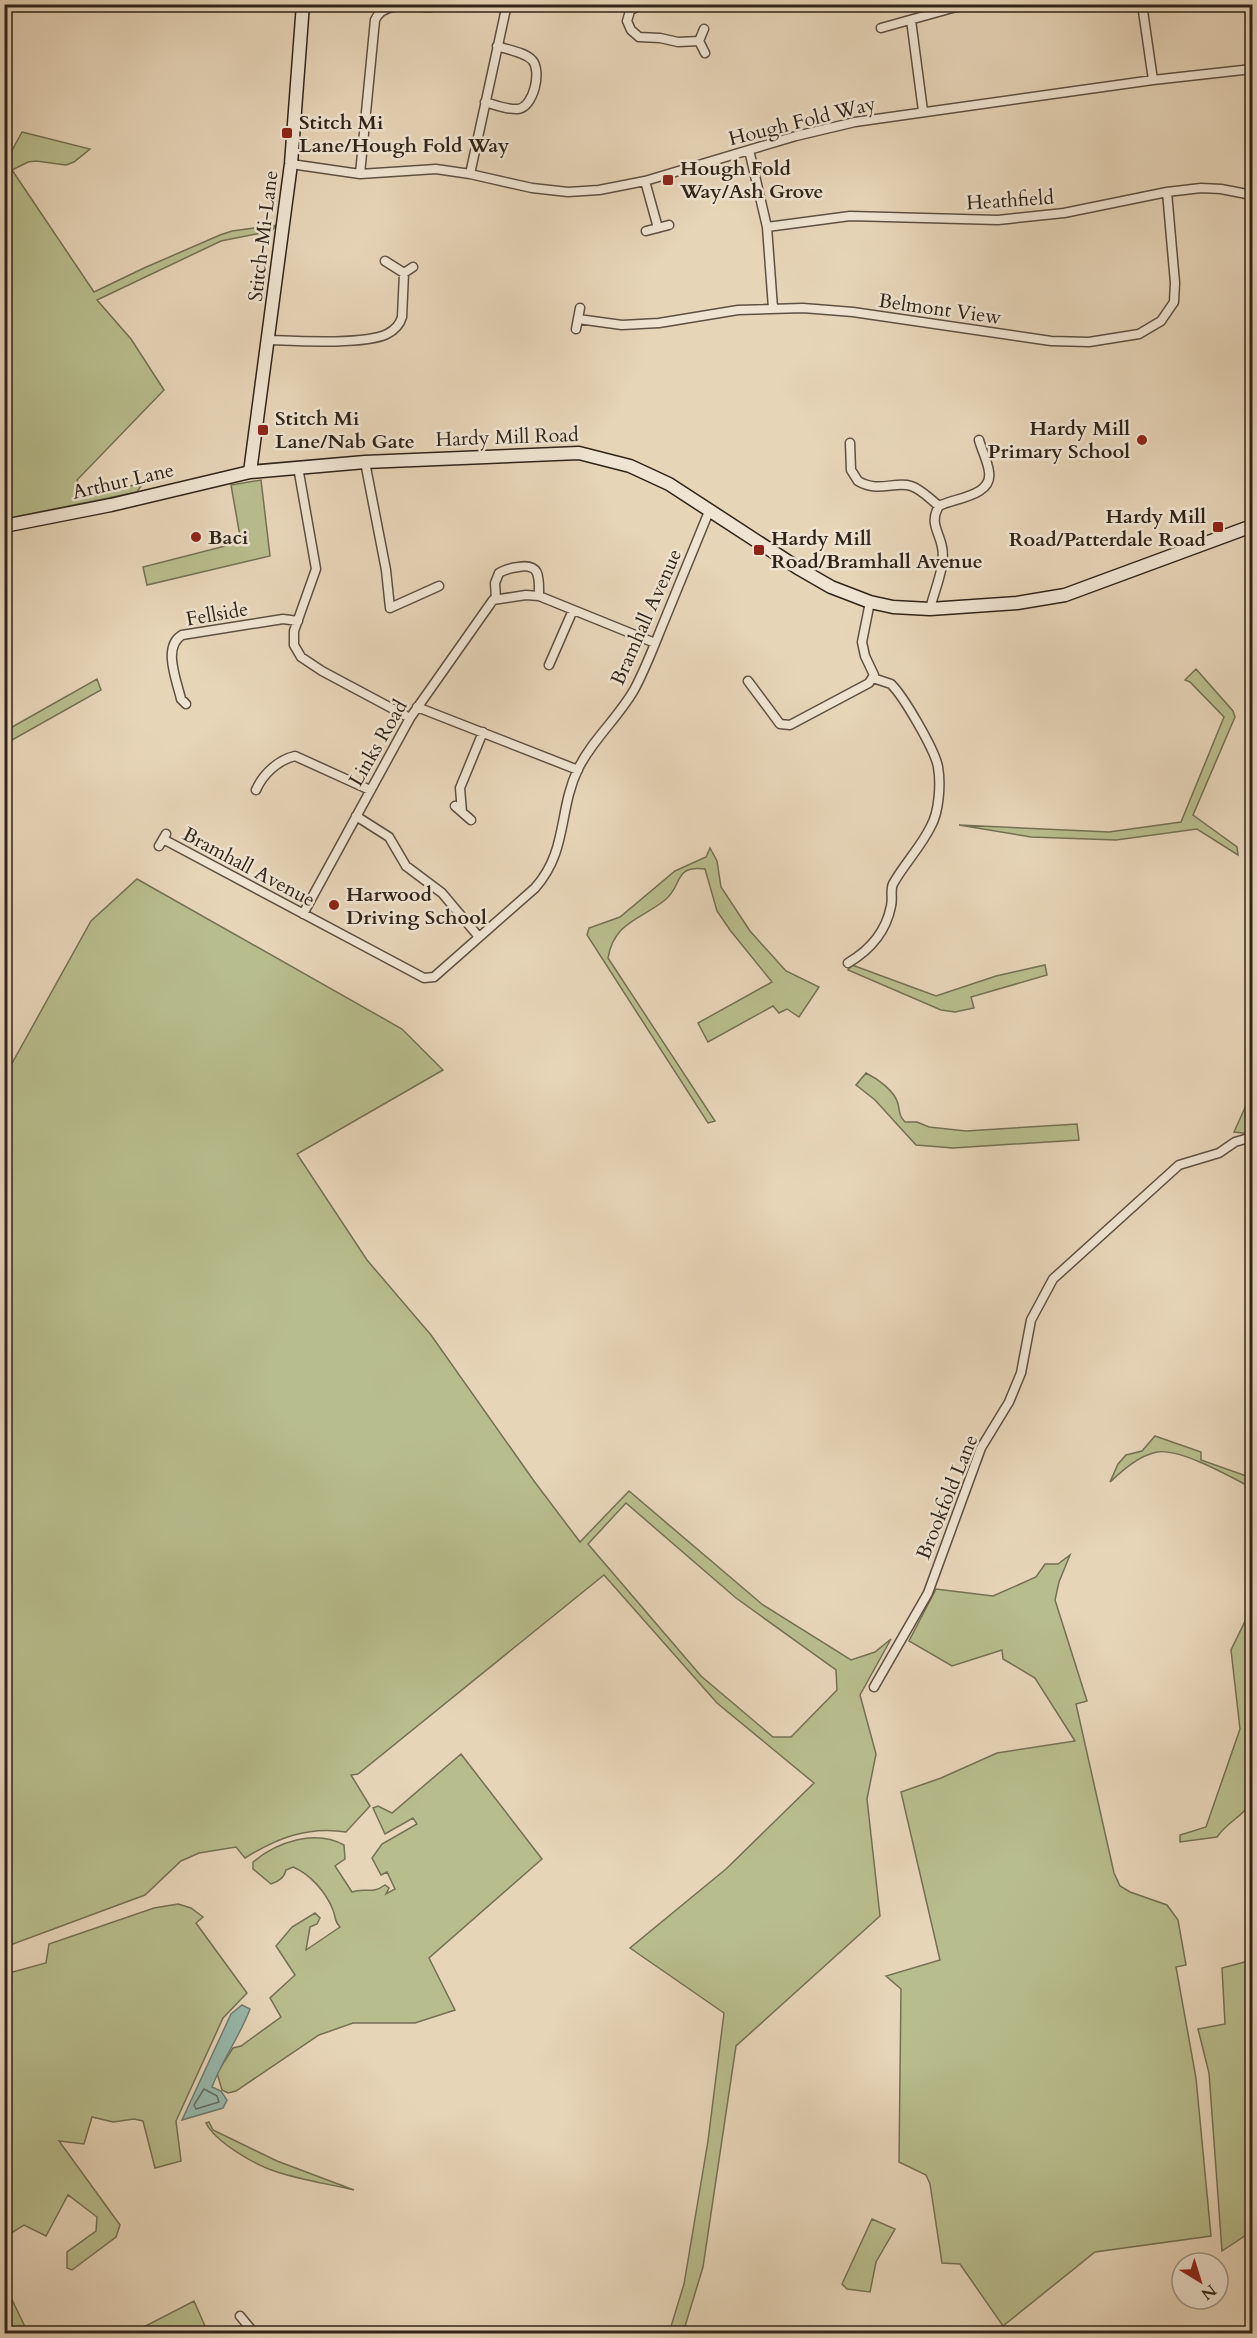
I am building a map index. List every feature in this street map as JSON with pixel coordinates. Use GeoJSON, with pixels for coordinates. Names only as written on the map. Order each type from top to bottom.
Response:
{"type":"FeatureCollection","features":[{"type":"Feature","properties":{"kind":"main road","name":"Stitch-Mi-Lane"},"geometry":{"type":"LineString","coordinates":[[250,472],[291,164],[303,4]]}},
{"type":"Feature","properties":{"kind":"main road","name":"Hardy Mill Road"},"geometry":{"type":"LineString","coordinates":[[250,472],[365,462],[579,453],[630,466],[669,484],[831,587],[870,602],[893,607],[930,609],[1007,604],[1065,595],[1252,526]]}},
{"type":"Feature","properties":{"kind":"main road","name":"Arthur Lane"},"geometry":{"type":"LineString","coordinates":[[4,526],[111,505],[250,472]]}},
{"type":"Feature","properties":{"kind":"street"},"geometry":{"type":"LineString","coordinates":[[470,174],[507,4]]}},
{"type":"Feature","properties":{"kind":"street"},"geometry":{"type":"LineString","coordinates":[[640,4],[630,11],[627,21],[631,30],[639,37],[678,42],[699,41]]}},
{"type":"Feature","properties":{"kind":"street"},"geometry":{"type":"LineString","coordinates":[[881,28],[967,4]]}},
{"type":"Feature","properties":{"kind":"street"},"geometry":{"type":"LineString","coordinates":[[1142,4],[1153,80]]}},
{"type":"Feature","properties":{"kind":"street"},"geometry":{"type":"LineString","coordinates":[[360,174],[375,20],[380,11],[391,6],[431,7]]}},
{"type":"Feature","properties":{"kind":"street"},"geometry":{"type":"LineString","coordinates":[[911,20],[923,111]]}},
{"type":"Feature","properties":{"kind":"street"},"geometry":{"type":"LineString","coordinates":[[704,29],[699,41],[705,53]]}},
{"type":"Feature","properties":{"kind":"street"},"geometry":{"type":"LineString","coordinates":[[485,102],[514,108],[525,106],[530,99],[537,72],[535,63],[528,56],[497,46]]}},
{"type":"Feature","properties":{"kind":"street","name":"Hough Fold Way"},"geometry":{"type":"LineString","coordinates":[[291,164],[360,174],[420,169],[470,174],[532,188],[568,192],[608,189],[645,181],[855,122],[1153,80],[1252,69]]}},
{"type":"Feature","properties":{"kind":"street"},"geometry":{"type":"LineString","coordinates":[[749,150],[767,227],[774,308]]}},
{"type":"Feature","properties":{"kind":"street"},"geometry":{"type":"LineString","coordinates":[[645,181],[658,228]]}},
{"type":"Feature","properties":{"kind":"street","name":"Heathfield"},"geometry":{"type":"LineString","coordinates":[[767,227],[850,216],[999,220],[1064,213],[1167,192],[1201,188],[1252,195]]}},
{"type":"Feature","properties":{"kind":"street","name":"Belmont View"},"geometry":{"type":"LineString","coordinates":[[578,319],[622,325],[659,323],[729,311],[774,308],[853,312],[1051,341],[1089,342],[1139,334],[1161,321],[1174,302],[1175,283],[1167,192]]}},
{"type":"Feature","properties":{"kind":"street"},"geometry":{"type":"LineString","coordinates":[[646,231],[669,225]]}},
{"type":"Feature","properties":{"kind":"street"},"geometry":{"type":"LineString","coordinates":[[385,261],[404,273]]}},
{"type":"Feature","properties":{"kind":"street"},"geometry":{"type":"LineString","coordinates":[[404,273],[413,267]]}},
{"type":"Feature","properties":{"kind":"street"},"geometry":{"type":"LineString","coordinates":[[269,340],[358,339],[386,334],[397,326],[402,317],[404,273]]}},
{"type":"Feature","properties":{"kind":"street"},"geometry":{"type":"LineString","coordinates":[[576,329],[580,308]]}},
{"type":"Feature","properties":{"kind":"street"},"geometry":{"type":"LineString","coordinates":[[397,326],[405,332]]}},
{"type":"Feature","properties":{"kind":"street"},"geometry":{"type":"LineString","coordinates":[[930,609],[943,555],[934,527],[934,518],[939,506],[984,489],[989,478],[979,440]]}},
{"type":"Feature","properties":{"kind":"street"},"geometry":{"type":"LineString","coordinates":[[850,443],[854,456],[851,470],[854,477],[862,484],[883,488],[904,484],[911,486],[939,506]]}},
{"type":"Feature","properties":{"kind":"street"},"geometry":{"type":"LineString","coordinates":[[975,459],[984,456]]}},
{"type":"Feature","properties":{"kind":"street"},"geometry":{"type":"LineString","coordinates":[[365,462],[386,570],[390,608],[439,586]]}},
{"type":"Feature","properties":{"kind":"street"},"geometry":{"type":"LineString","coordinates":[[298,467],[316,569],[293,637],[294,645],[301,657],[339,682],[410,718]]}},
{"type":"Feature","properties":{"kind":"street","name":"Bramhall Avenue"},"geometry":{"type":"LineString","coordinates":[[162,840],[424,978],[430,979],[535,888],[549,871],[557,854],[570,789],[578,770],[633,692],[710,509]]}},
{"type":"Feature","properties":{"kind":"street","name":"Links Road"},"geometry":{"type":"LineString","coordinates":[[303,914],[410,718],[490,603],[496,599],[495,583],[499,573],[506,569],[532,567],[538,575],[539,596]]}},
{"type":"Feature","properties":{"kind":"street"},"geometry":{"type":"LineString","coordinates":[[496,599],[539,596],[655,643]]}},
{"type":"Feature","properties":{"kind":"street"},"geometry":{"type":"LineString","coordinates":[[748,681],[780,724],[785,726],[869,683],[874,672],[862,642],[870,602]]}},
{"type":"Feature","properties":{"kind":"street"},"geometry":{"type":"LineString","coordinates":[[549,661],[573,610]]}},
{"type":"Feature","properties":{"kind":"street","name":"Fellside"},"geometry":{"type":"LineString","coordinates":[[186,704],[181,699],[171,651],[177,638],[182,635],[283,619],[298,621]]}},
{"type":"Feature","properties":{"kind":"street"},"geometry":{"type":"LineString","coordinates":[[848,963],[861,954],[884,928],[892,903],[891,887],[932,826],[939,787],[937,762],[911,714],[891,684],[873,678]]}},
{"type":"Feature","properties":{"kind":"street"},"geometry":{"type":"LineString","coordinates":[[417,707],[578,770]]}},
{"type":"Feature","properties":{"kind":"street"},"geometry":{"type":"LineString","coordinates":[[471,820],[458,809],[460,788],[483,732]]}},
{"type":"Feature","properties":{"kind":"street"},"geometry":{"type":"LineString","coordinates":[[255,791],[261,779],[281,762],[295,756],[370,790]]}},
{"type":"Feature","properties":{"kind":"street"},"geometry":{"type":"LineString","coordinates":[[356,816],[389,837],[406,866],[442,893],[479,938]]}},
{"type":"Feature","properties":{"kind":"street","name":"Brookfold Lane"},"geometry":{"type":"LineString","coordinates":[[874,1687],[928,1593],[981,1448],[1009,1402],[1021,1373],[1031,1320],[1053,1279],[1179,1165],[1219,1154],[1234,1142],[1252,1137]]}},
{"type":"Feature","properties":{"kind":"street"},"geometry":{"type":"LineString","coordinates":[[240,2316],[255,2334]]}},
{"type":"Feature","properties":{"kind":"green space"},"geometry":{"type":"Polygon","coordinates":[[[22,132],[90,149],[74,162],[66,165],[36,161],[28,162],[12,170],[94,292],[220,235],[232,231],[277,225],[271,231],[221,241],[97,300],[131,339],[164,390],[77,480],[87,496],[143,483],[137,492],[5,519],[4,165],[22,132]]]}},
{"type":"Feature","properties":{"kind":"green space"},"geometry":{"type":"Polygon","coordinates":[[[261,480],[270,556],[147,585],[143,567],[241,542],[231,485],[261,480]]]}},
{"type":"Feature","properties":{"kind":"green space"},"geometry":{"type":"Polygon","coordinates":[[[1196,669],[1233,711],[1235,717],[1193,815],[1237,847],[1238,855],[1197,829],[1116,840],[1031,837],[959,825],[1109,832],[1181,822],[1224,717],[1190,682],[1185,680],[1196,669]]]}},
{"type":"Feature","properties":{"kind":"green space"},"geometry":{"type":"Polygon","coordinates":[[[97,679],[101,690],[5,744],[5,731],[97,679]]]}},
{"type":"Feature","properties":{"kind":"green space"},"geometry":{"type":"Polygon","coordinates":[[[710,848],[717,861],[721,887],[750,931],[786,971],[819,987],[799,1017],[787,1009],[779,1013],[773,1006],[708,1042],[698,1023],[772,982],[717,911],[705,869],[688,870],[683,873],[665,900],[622,929],[611,946],[608,958],[715,1121],[708,1123],[587,935],[589,928],[620,917],[675,871],[706,857],[710,848]]]}},
{"type":"Feature","properties":{"kind":"green space"},"geometry":{"type":"Polygon","coordinates":[[[137,879],[402,1029],[443,1070],[297,1154],[367,1260],[431,1335],[580,1542],[629,1491],[763,1605],[851,1660],[875,1652],[891,1639],[860,1695],[876,1754],[867,1799],[880,1916],[736,2046],[703,2267],[683,2333],[669,2333],[684,2284],[708,2141],[724,2013],[630,1948],[726,1869],[814,1783],[717,1703],[604,1575],[358,1774],[351,1775],[370,1806],[346,1832],[319,1831],[293,1835],[245,1858],[236,1847],[199,1853],[181,1861],[145,1895],[5,1947],[5,1076],[91,921],[137,879]],[[626,1503],[588,1544],[701,1676],[773,1737],[791,1737],[837,1690],[836,1670],[736,1598],[626,1503]]]}},
{"type":"Feature","properties":{"kind":"green space"},"geometry":{"type":"Polygon","coordinates":[[[852,965],[936,996],[996,976],[1045,965],[1047,975],[971,997],[974,1008],[955,1012],[941,1010],[848,970],[852,965]]]}},
{"type":"Feature","properties":{"kind":"green space"},"geometry":{"type":"Polygon","coordinates":[[[866,1073],[890,1090],[905,1122],[966,1131],[1077,1124],[1079,1140],[953,1148],[916,1145],[875,1100],[856,1085],[866,1073]]]}},
{"type":"Feature","properties":{"kind":"green space"},"geometry":{"type":"Polygon","coordinates":[[[1252,1092],[1252,1134],[1234,1132],[1252,1092]]]}},
{"type":"Feature","properties":{"kind":"green space"},"geometry":{"type":"Polygon","coordinates":[[[1155,1436],[1201,1452],[1201,1460],[1252,1478],[1252,1488],[1205,1464],[1167,1452],[1157,1452],[1137,1460],[1110,1482],[1118,1464],[1126,1455],[1142,1451],[1155,1436]]]}},
{"type":"Feature","properties":{"kind":"green space"},"geometry":{"type":"Polygon","coordinates":[[[1070,1555],[1059,1582],[1055,1600],[1087,1701],[1076,1704],[1114,1873],[1120,1886],[1130,1892],[1167,1905],[1178,1920],[1186,1965],[1176,1967],[1196,2078],[1211,2236],[1095,2252],[1003,2326],[960,2264],[942,2263],[930,2184],[926,2175],[899,2162],[901,1989],[886,1976],[940,1960],[901,1792],[941,1778],[997,1753],[1075,1741],[1035,1678],[1003,1659],[1002,1650],[952,1666],[909,1641],[936,1589],[993,1596],[1036,1577],[1045,1564],[1058,1564],[1070,1555]]]}},
{"type":"Feature","properties":{"kind":"green space"},"geometry":{"type":"Polygon","coordinates":[[[1252,1607],[1252,1802],[1217,1837],[1180,1842],[1180,1835],[1206,1827],[1240,1729],[1231,1650],[1252,1607]]]}},
{"type":"Feature","properties":{"kind":"green space"},"geometry":{"type":"Polygon","coordinates":[[[461,1754],[542,1859],[429,1958],[455,2010],[415,2023],[353,2023],[319,2035],[236,2091],[228,2093],[222,2090],[217,2073],[233,2048],[241,2046],[281,2017],[270,1998],[295,1975],[276,1946],[292,1927],[315,1913],[320,1918],[317,1924],[310,1927],[306,1950],[340,1927],[326,1897],[317,1884],[305,1874],[293,1867],[286,1870],[281,1879],[271,1884],[253,1869],[253,1862],[273,1849],[297,1840],[321,1838],[333,1840],[344,1845],[345,1859],[335,1866],[352,1892],[376,1890],[385,1885],[389,1888],[386,1894],[395,1889],[387,1872],[381,1875],[372,1858],[382,1844],[417,1824],[413,1818],[385,1834],[373,1808],[378,1806],[392,1813],[461,1754]]]}},
{"type":"Feature","properties":{"kind":"green space"},"geometry":{"type":"Polygon","coordinates":[[[178,1904],[191,1908],[203,1917],[196,1923],[247,1993],[223,2018],[176,2121],[181,2161],[155,2168],[143,2121],[134,2119],[113,2122],[92,2117],[84,2144],[59,2141],[120,2225],[116,2237],[72,2270],[67,2268],[67,2252],[96,2231],[97,2217],[68,2195],[46,2236],[24,2225],[5,2237],[5,1974],[46,1963],[49,1944],[154,1908],[178,1904]]]}},
{"type":"Feature","properties":{"kind":"green space"},"geometry":{"type":"Polygon","coordinates":[[[1252,1960],[1252,2231],[1222,2251],[1209,2073],[1198,2029],[1225,2024],[1222,1968],[1252,1960]]]}},
{"type":"Feature","properties":{"kind":"green space"},"geometry":{"type":"Polygon","coordinates":[[[209,2122],[213,2130],[277,2161],[354,2190],[306,2180],[269,2169],[237,2152],[218,2138],[206,2123],[209,2122]]]}},
{"type":"Feature","properties":{"kind":"green space"},"geometry":{"type":"Polygon","coordinates":[[[872,2219],[895,2229],[876,2262],[870,2292],[847,2289],[842,2284],[872,2219]]]}},
{"type":"Feature","properties":{"kind":"green space"},"geometry":{"type":"Polygon","coordinates":[[[5,2285],[28,2333],[5,2333],[5,2285]]]}},
{"type":"Feature","properties":{"kind":"green space"},"geometry":{"type":"Polygon","coordinates":[[[194,2301],[208,2333],[134,2332],[194,2301]]]}},
{"type":"Feature","properties":{"kind":"water"},"geometry":{"type":"Polygon","coordinates":[[[242,2005],[250,2009],[212,2087],[221,2091],[227,2100],[223,2108],[182,2120],[231,2014],[242,2005]]]}},
{"type":"Feature","properties":{"kind":"place","name":"Stitch Mi Lane/Hough Fold Way"},"geometry":{"type":"Point","coordinates":[287,133]}},
{"type":"Feature","properties":{"kind":"place","name":"Hough Fold Way/Ash Grove"},"geometry":{"type":"Point","coordinates":[668,180]}},
{"type":"Feature","properties":{"kind":"place","name":"Stitch Mi Lane/Nab Gate"},"geometry":{"type":"Point","coordinates":[263,430]}},
{"type":"Feature","properties":{"kind":"place","name":"Hardy Mill Primary School"},"geometry":{"type":"Point","coordinates":[1142,440]}},
{"type":"Feature","properties":{"kind":"place","name":"Hardy Mill Road/Patterdale Road"},"geometry":{"type":"Point","coordinates":[1218,527]}},
{"type":"Feature","properties":{"kind":"place","name":"Baci"},"geometry":{"type":"Point","coordinates":[196,537]}},
{"type":"Feature","properties":{"kind":"place","name":"Hardy Mill Road/Bramhall Avenue"},"geometry":{"type":"Point","coordinates":[759,550]}},
{"type":"Feature","properties":{"kind":"place","name":"Harwood Driving School"},"geometry":{"type":"Point","coordinates":[334,905]}}]}
